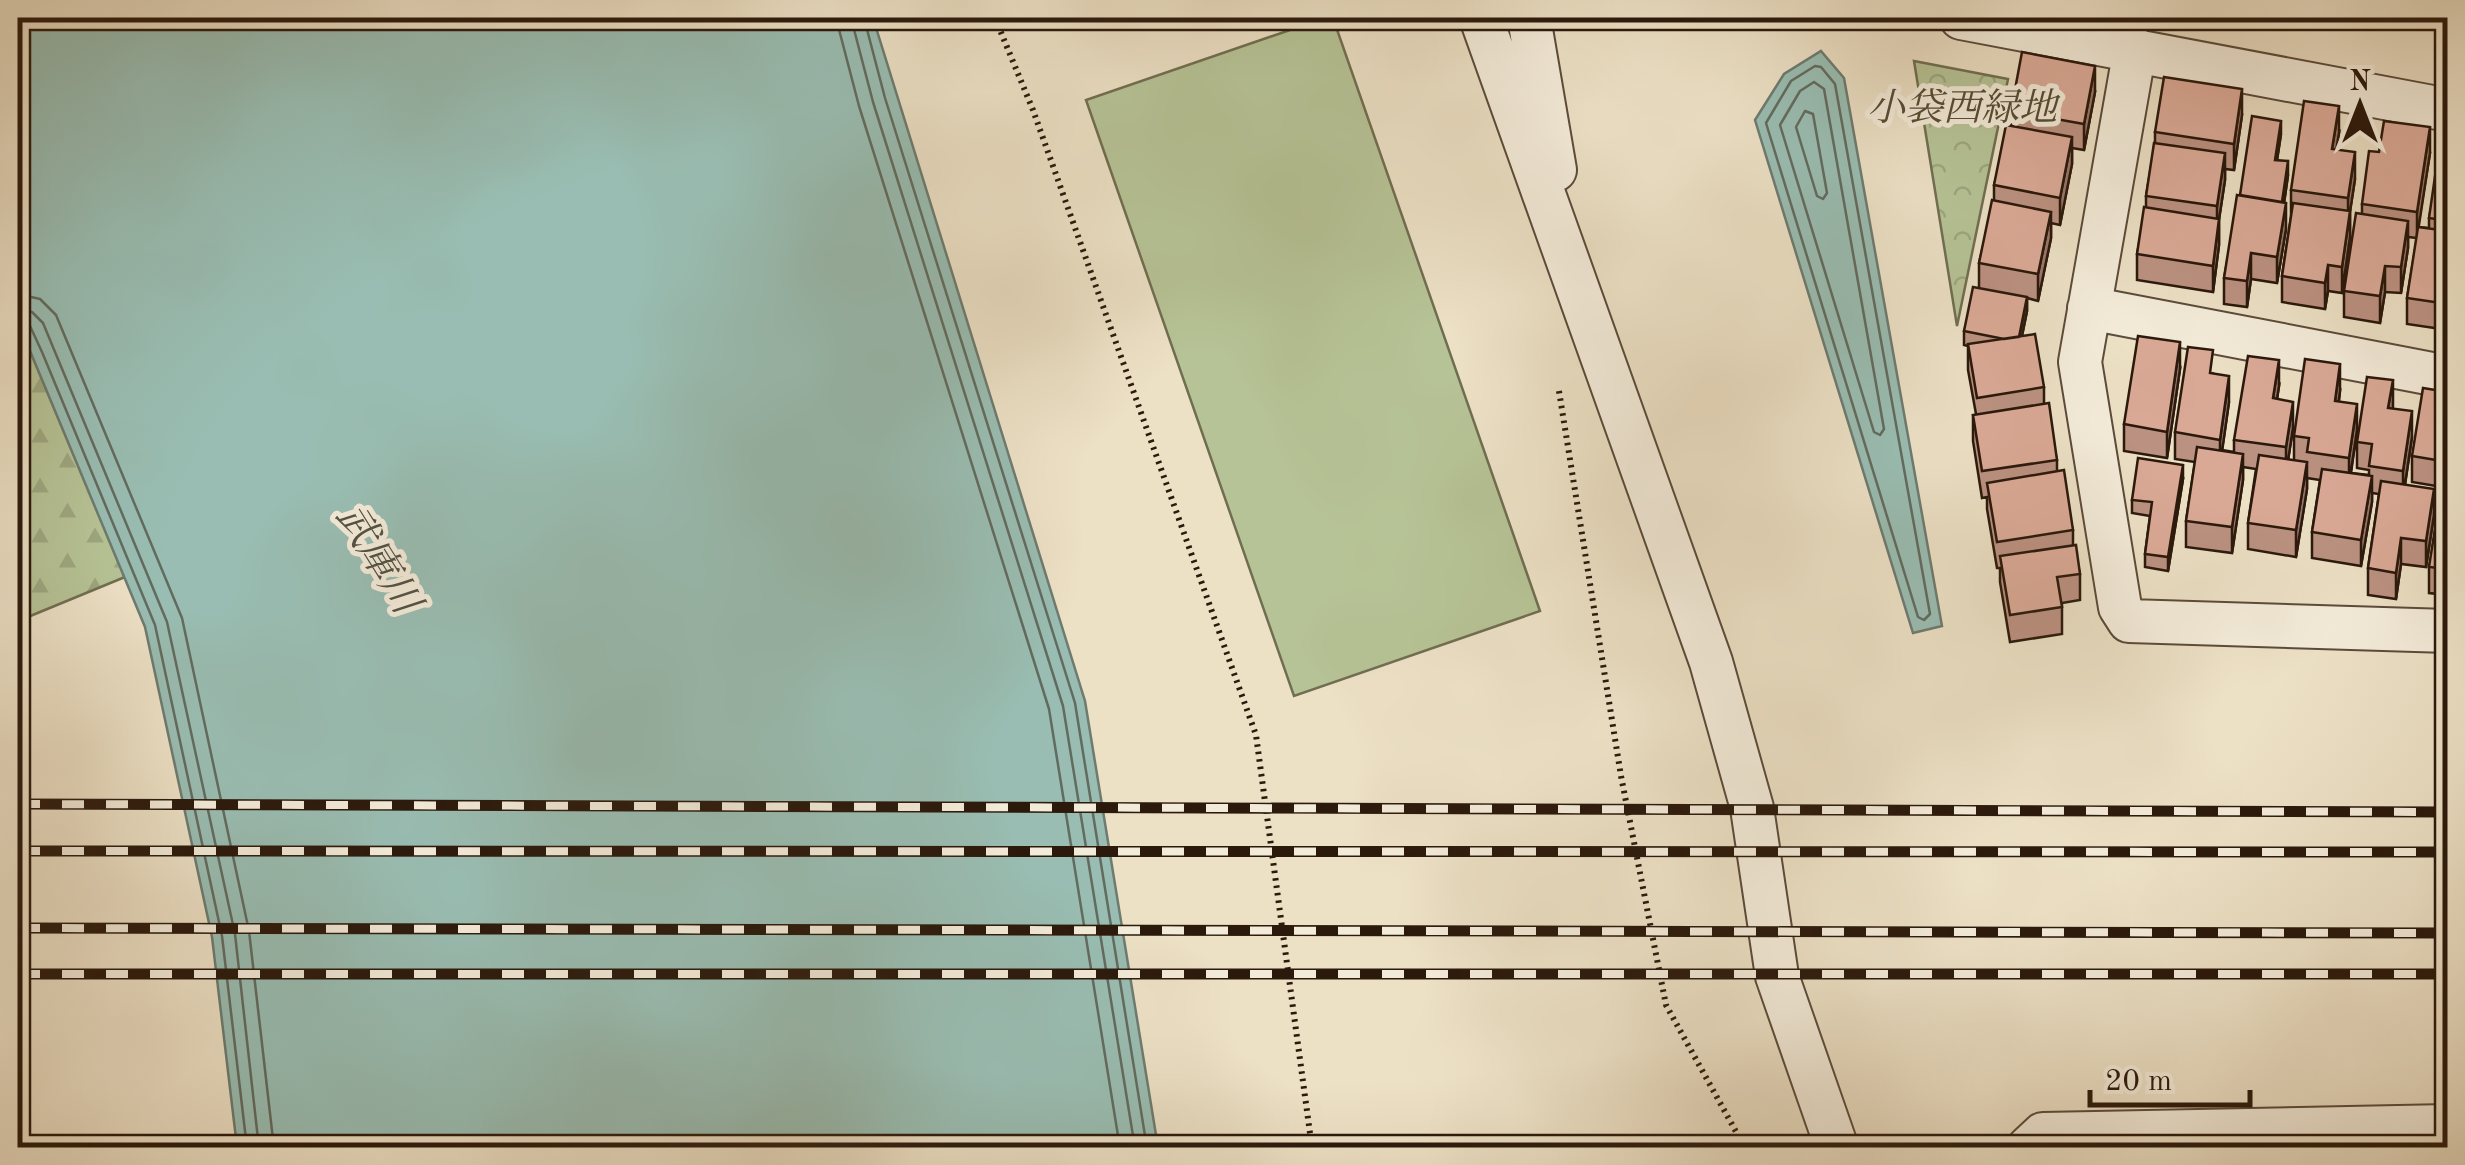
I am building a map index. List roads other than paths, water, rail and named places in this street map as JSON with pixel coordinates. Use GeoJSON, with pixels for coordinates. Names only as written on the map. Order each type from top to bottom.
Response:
{"type":"FeatureCollection","features":[{"type":"Feature","properties":{"kind":"street"},"geometry":{"type":"LineString","coordinates":[[1481,18],[1711,662],[1752,808],[1776,976],[1838,1148]]}},
{"type":"Feature","properties":{"kind":"street"},"geometry":{"type":"LineString","coordinates":[[1529,18],[1572,272]]}},
{"type":"Feature","properties":{"kind":"street"},"geometry":{"type":"LineString","coordinates":[[1961,18],[2448,110]]}},
{"type":"Feature","properties":{"kind":"street"},"geometry":{"type":"LineString","coordinates":[[2135,49],[2080,362],[2120,607],[2129,621],[2448,631]]}},
{"type":"Feature","properties":{"kind":"street"},"geometry":{"type":"LineString","coordinates":[[2089,308],[2448,377]]}},
{"type":"Feature","properties":{"kind":"street"},"geometry":{"type":"LineString","coordinates":[[2028,1148],[2043,1134],[2334,1138],[2448,1126]]}},
{"type":"Feature","properties":{"kind":"water","name":"武庫川"},"geometry":{"type":"Polygon","coordinates":[[[18,18],[873,18],[1085,701],[1158,1147],[237,1147],[212,937],[145,627],[18,322],[18,18]]]}},
{"type":"Feature","properties":{"kind":"water"},"geometry":{"type":"Polygon","coordinates":[[[1821,51],[1844,78],[1942,626],[1913,633],[1755,120],[1784,74],[1821,51]]]}},
{"type":"Feature","properties":{"kind":"railway"},"geometry":{"type":"LineString","coordinates":[[18,804],[2448,812]]}},
{"type":"Feature","properties":{"kind":"railway"},"geometry":{"type":"LineString","coordinates":[[18,851],[2448,852]]}},
{"type":"Feature","properties":{"kind":"railway"},"geometry":{"type":"LineString","coordinates":[[18,928],[2448,933]]}},
{"type":"Feature","properties":{"kind":"railway"},"geometry":{"type":"LineString","coordinates":[[18,974],[2448,974]]}},
{"type":"Feature","properties":{"kind":"park label","name":"小袋西緑地"},"geometry":{"type":"Point","coordinates":[1962,110]}}]}
